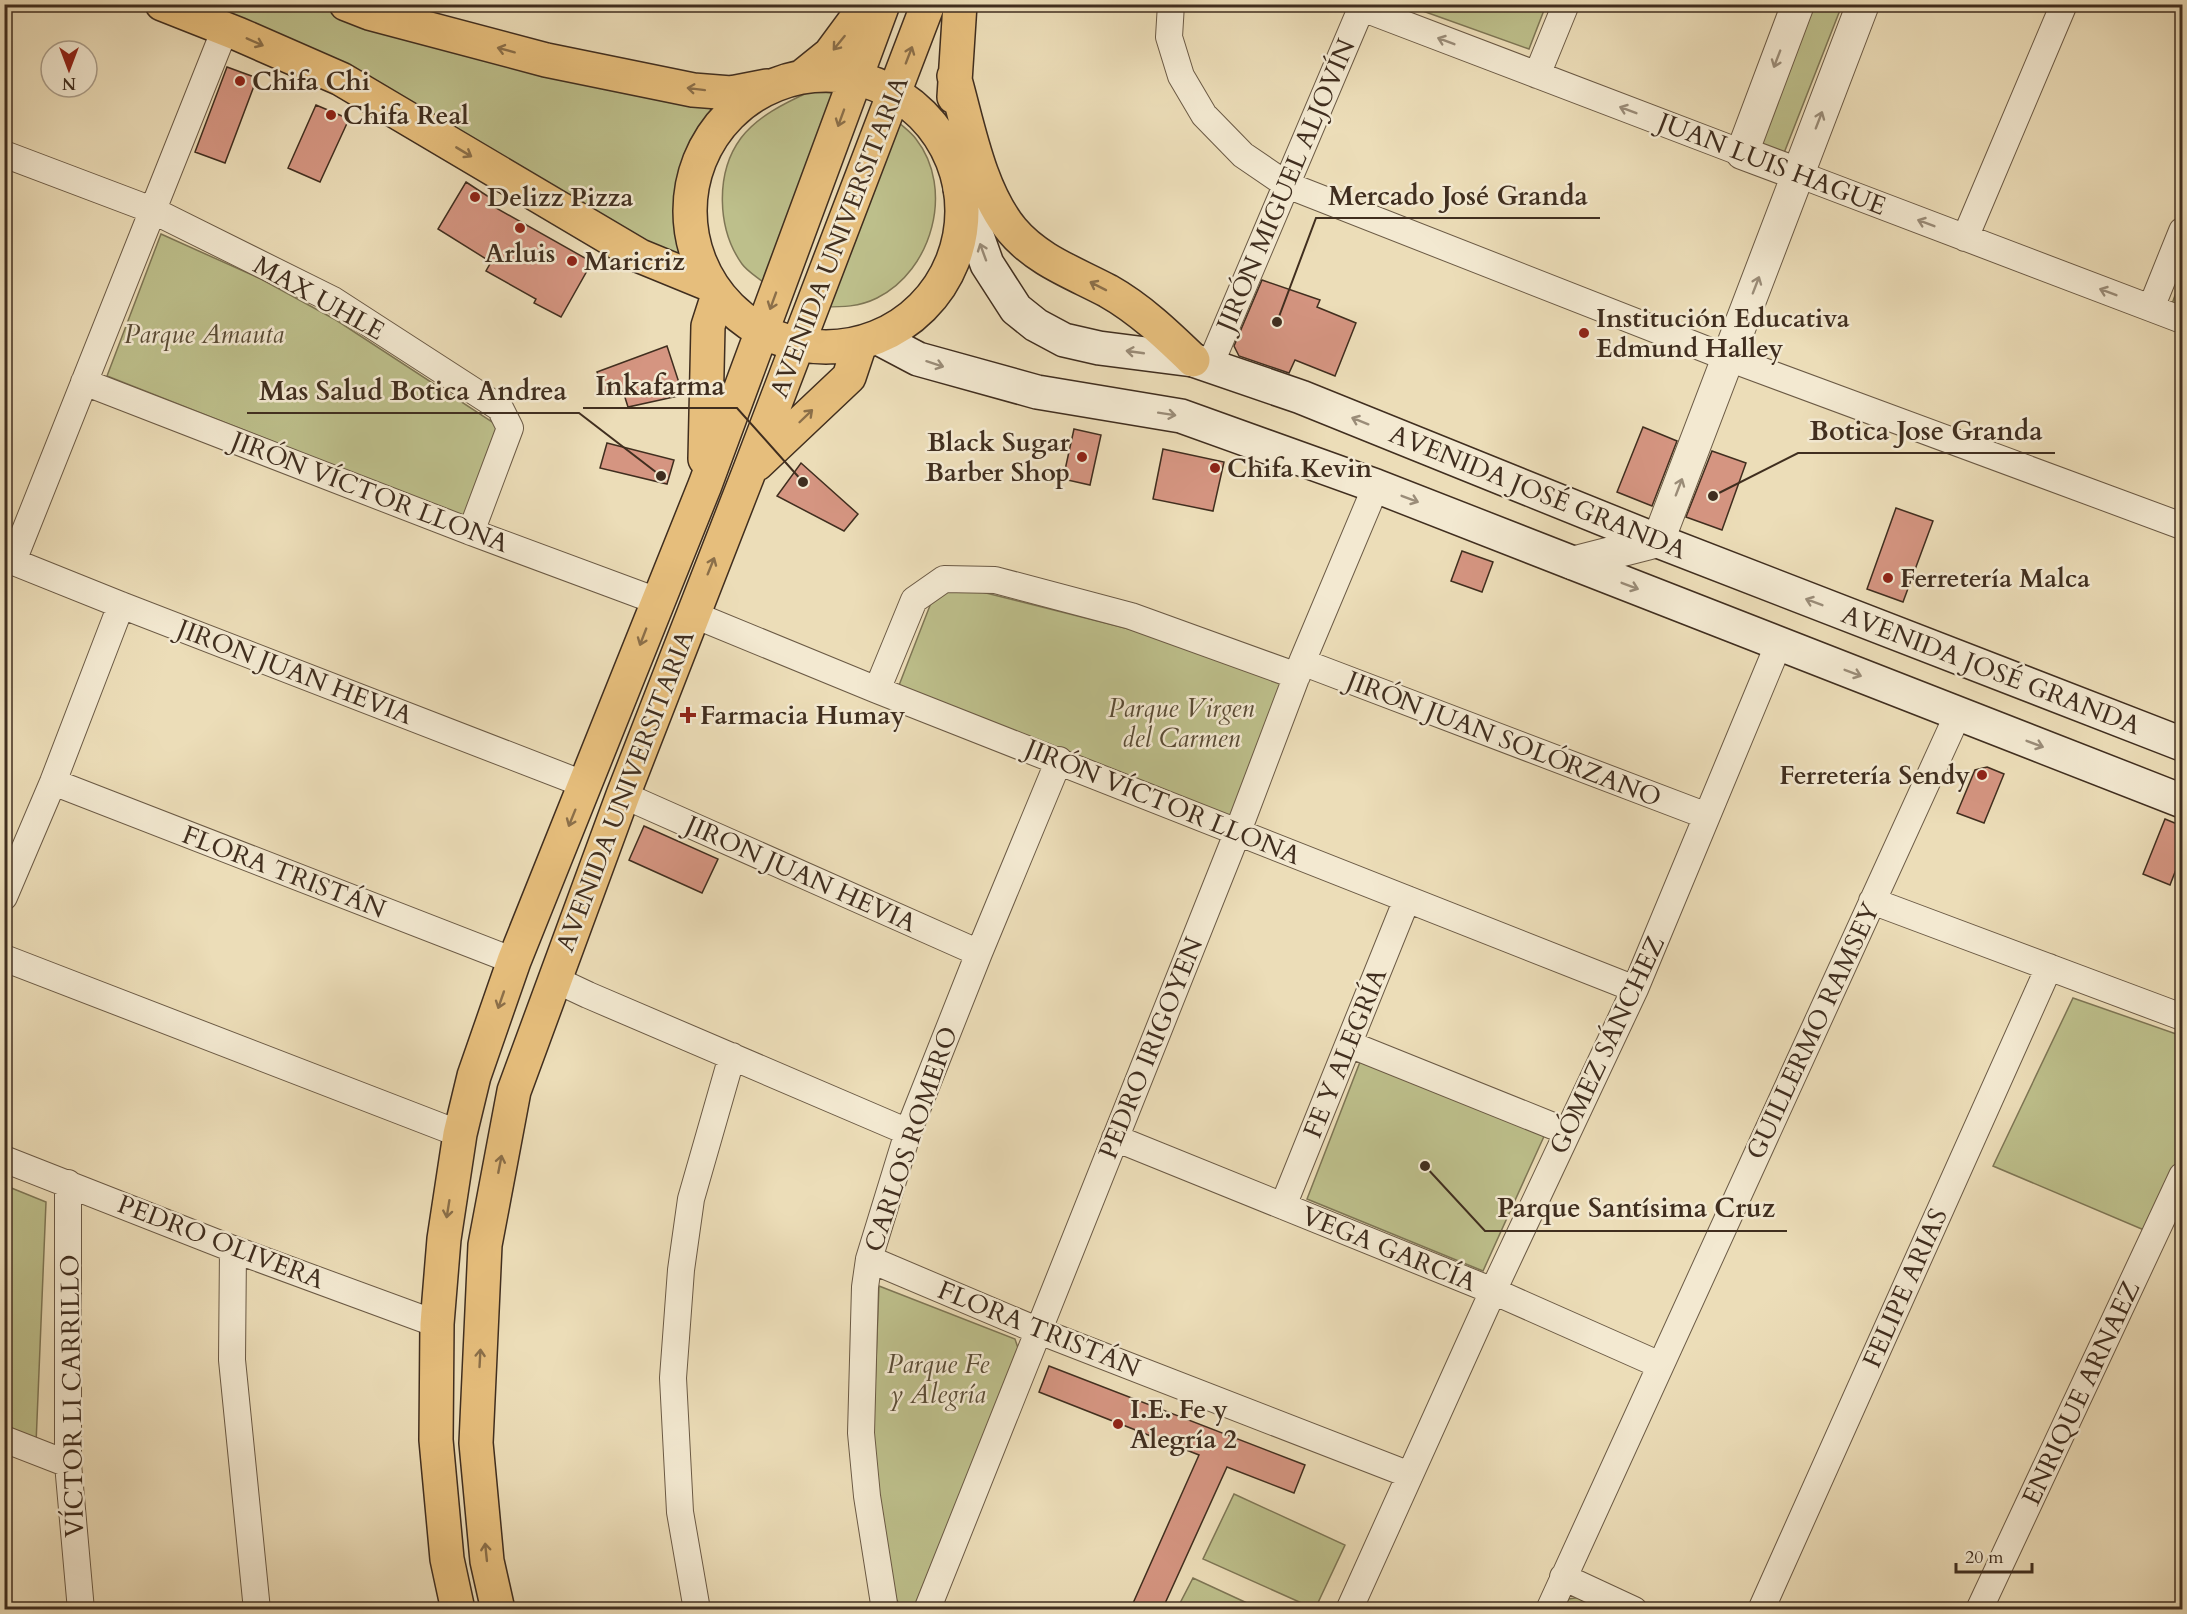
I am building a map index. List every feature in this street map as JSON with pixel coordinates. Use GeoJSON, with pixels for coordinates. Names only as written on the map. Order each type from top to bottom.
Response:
{"type":"FeatureCollection","features":[{"type":"Feature","properties":{"kind":"main road"},"geometry":{"type":"LineString","coordinates":[[162,4],[341,79],[640,256],[711,291]]}},
{"type":"Feature","properties":{"kind":"main road"},"geometry":{"type":"LineString","coordinates":[[346,4],[369,13],[546,60],[693,90],[731,93],[790,79],[835,73],[857,75],[895,90],[939,131],[957,173]]}},
{"type":"Feature","properties":{"kind":"main road"},"geometry":{"type":"LineString","coordinates":[[867,4],[830,54],[790,79],[748,100],[726,121],[710,146],[698,172],[694,224],[699,264],[711,291],[738,320],[762,334],[798,345],[825,349],[871,344]]}},
{"type":"Feature","properties":{"kind":"main road","name":"AVENIDA UNIVERSITARIA"},"geometry":{"type":"LineString","coordinates":[[458,1610],[447,1559],[436,1440],[437,1324],[444,1239],[460,1134],[474,1076],[514,961],[705,485],[883,4]]}},
{"type":"Feature","properties":{"kind":"main road","name":"AVENIDA UNIVERSITARIA"},"geometry":{"type":"LineString","coordinates":[[498,1610],[487,1561],[476,1443],[485,1245],[514,1091],[623,795],[928,4]]}},
{"type":"Feature","properties":{"kind":"main road"},"geometry":{"type":"LineString","coordinates":[[749,472],[849,377],[871,344],[924,302],[954,248],[961,219],[954,76],[960,4]]}},
{"type":"Feature","properties":{"kind":"main road"},"geometry":{"type":"LineString","coordinates":[[954,76],[984,179],[1012,231],[1043,259],[1109,292],[1158,326],[1201,362]]}},
{"type":"Feature","properties":{"kind":"main road","name":"AVENIDA JOSÉ GRANDA"},"geometry":{"type":"LineString","coordinates":[[957,173],[987,264],[1016,309],[1036,325],[1064,340],[1201,362],[1301,397],[1658,541],[2182,744]]}},
{"type":"Feature","properties":{"kind":"main road"},"geometry":{"type":"LineString","coordinates":[[705,485],[708,326],[711,291]]}},
{"type":"Feature","properties":{"kind":"main road","name":"AVENIDA JOSÉ GRANDA"},"geometry":{"type":"LineString","coordinates":[[871,344],[1036,392],[1181,416],[1376,486],[2182,801]]}},
{"type":"Feature","properties":{"kind":"street"},"geometry":{"type":"LineString","coordinates":[[1171,4],[1169,36],[1181,76],[1204,115],[1243,155],[1287,185],[1728,358],[2182,526]]}},
{"type":"Feature","properties":{"kind":"street"},"geometry":{"type":"LineString","coordinates":[[1537,75],[1566,4]]}},
{"type":"Feature","properties":{"kind":"street"},"geometry":{"type":"LineString","coordinates":[[1742,153],[1798,4]]}},
{"type":"Feature","properties":{"kind":"street"},"geometry":{"type":"LineString","coordinates":[[1572,563],[1658,541],[1863,4]]}},
{"type":"Feature","properties":{"kind":"street"},"geometry":{"type":"LineString","coordinates":[[1965,238],[2064,4]]}},
{"type":"Feature","properties":{"kind":"street","name":"JIRÓN MIGUEL ALJOVÍN"},"geometry":{"type":"LineString","coordinates":[[1201,362],[1287,185],[1362,6]]}},
{"type":"Feature","properties":{"kind":"street","name":"JUAN LUIS HAGUE"},"geometry":{"type":"LineString","coordinates":[[1362,6],[1537,75],[2182,320]]}},
{"type":"Feature","properties":{"kind":"street"},"geometry":{"type":"LineString","coordinates":[[9,559],[84,382],[225,29]]}},
{"type":"Feature","properties":{"kind":"street","name":"MAX UHLE"},"geometry":{"type":"LineString","coordinates":[[4,154],[152,210],[333,300],[500,408],[510,428],[471,532]]}},
{"type":"Feature","properties":{"kind":"street"},"geometry":{"type":"LineString","coordinates":[[2151,308],[2182,231]]}},
{"type":"Feature","properties":{"kind":"street","name":"JIRÓN VÍCTOR LLONA"},"geometry":{"type":"LineString","coordinates":[[84,382],[471,532],[657,601]]}},
{"type":"Feature","properties":{"kind":"street","name":"PEDRO IRIGOYEN"},"geometry":{"type":"LineString","coordinates":[[927,1610],[1238,831],[1299,669],[1376,486]]}},
{"type":"Feature","properties":{"kind":"street","name":"JIRON JUAN HEVIA"},"geometry":{"type":"LineString","coordinates":[[9,559],[121,605],[586,785]]}},
{"type":"Feature","properties":{"kind":"street","name":"JIRÓN JUAN SOLÓRZANO"},"geometry":{"type":"LineString","coordinates":[[877,690],[914,600],[944,579],[995,580],[1131,616],[1299,669],[1707,816]]}},
{"type":"Feature","properties":{"kind":"street"},"geometry":{"type":"LineString","coordinates":[[4,897],[53,782],[121,605]]}},
{"type":"Feature","properties":{"kind":"street","name":"JIRÓN VÍCTOR LLONA"},"geometry":{"type":"LineString","coordinates":[[692,614],[877,690],[1635,989]]}},
{"type":"Feature","properties":{"kind":"street","name":"GÓMEZ SÁNCHEZ"},"geometry":{"type":"LineString","coordinates":[[1349,1610],[1493,1291],[1635,989],[1779,643]]}},
{"type":"Feature","properties":{"kind":"street","name":"GUILLERMO RAMSEY"},"geometry":{"type":"LineString","coordinates":[[1549,1610],[1958,714]]}},
{"type":"Feature","properties":{"kind":"street","name":"CARLOS ROMERO"},"geometry":{"type":"LineString","coordinates":[[885,1610],[867,1496],[861,1433],[865,1287],[869,1259],[908,1132],[1059,760]]}},
{"type":"Feature","properties":{"kind":"street","name":"FLORA TRISTÁN"},"geometry":{"type":"LineString","coordinates":[[53,782],[514,961]]}},
{"type":"Feature","properties":{"kind":"street","name":"JIRON JUAN HEVIA"},"geometry":{"type":"LineString","coordinates":[[623,795],[979,953]]}},
{"type":"Feature","properties":{"kind":"street","name":"FE Y ALEGRÍA"},"geometry":{"type":"LineString","coordinates":[[1283,1206],[1407,899]]}},
{"type":"Feature","properties":{"kind":"street"},"geometry":{"type":"LineString","coordinates":[[1872,901],[2182,1017]]}},
{"type":"Feature","properties":{"kind":"street"},"geometry":{"type":"LineString","coordinates":[[4,958],[460,1134]]}},
{"type":"Feature","properties":{"kind":"street","name":"FELIPE ARIAS"},"geometry":{"type":"LineString","coordinates":[[1761,1610],[2049,967]]}},
{"type":"Feature","properties":{"kind":"street"},"geometry":{"type":"LineString","coordinates":[[554,979],[908,1132]]}},
{"type":"Feature","properties":{"kind":"street"},"geometry":{"type":"LineString","coordinates":[[1349,1044],[1553,1126]]}},
{"type":"Feature","properties":{"kind":"street"},"geometry":{"type":"LineString","coordinates":[[697,1610],[680,1512],[674,1378],[681,1270],[691,1199],[732,1056]]}},
{"type":"Feature","properties":{"kind":"street","name":"VEGA GARCÍA"},"geometry":{"type":"LineString","coordinates":[[1115,1138],[1493,1291],[1660,1365]]}},
{"type":"Feature","properties":{"kind":"street","name":"PEDRO OLIVERA"},"geometry":{"type":"LineString","coordinates":[[4,1159],[437,1324]]}},
{"type":"Feature","properties":{"kind":"street","name":"ENRIQUE ARNAEZ"},"geometry":{"type":"LineString","coordinates":[[1979,1610],[2182,1176]]}},
{"type":"Feature","properties":{"kind":"street","name":"VÍCTOR LI CARRILLO"},"geometry":{"type":"LineString","coordinates":[[68,1183],[68,1464],[81,1610]]}},
{"type":"Feature","properties":{"kind":"street"},"geometry":{"type":"LineString","coordinates":[[233,1248],[232,1360],[257,1610]]}},
{"type":"Feature","properties":{"kind":"street","name":"FLORA TRISTÁN"},"geometry":{"type":"LineString","coordinates":[[869,1259],[1039,1330],[1410,1475]]}},
{"type":"Feature","properties":{"kind":"street"},"geometry":{"type":"LineString","coordinates":[[4,1439],[68,1464]]}},
{"type":"Feature","properties":{"kind":"street"},"geometry":{"type":"LineString","coordinates":[[1563,1577],[1634,1610]]}},
{"type":"Feature","properties":{"kind":"green space"},"geometry":{"type":"Polygon","coordinates":[[[201,5],[312,5],[453,46],[697,101],[710,108],[713,116],[695,152],[684,191],[682,218],[687,264],[201,5]]]}},
{"type":"Feature","properties":{"kind":"green space"},"geometry":{"type":"Polygon","coordinates":[[[1406,5],[1546,5],[1529,49],[1406,5]]]}},
{"type":"Feature","properties":{"kind":"green space"},"geometry":{"type":"Polygon","coordinates":[[[1810,5],[1842,5],[1784,153],[1756,143],[1810,5]]]}},
{"type":"Feature","properties":{"kind":"green space"},"geometry":{"type":"Polygon","coordinates":[[[809,92],[836,93],[763,282],[742,264],[734,250],[724,218],[723,184],[733,152],[748,130],[781,106],[809,92]]]}},
{"type":"Feature","properties":{"kind":"green space"},"geometry":{"type":"Polygon","coordinates":[[[896,120],[916,139],[928,159],[934,181],[935,204],[932,227],[924,249],[912,269],[896,285],[877,298],[857,305],[823,307],[896,120]]]}},
{"type":"Feature","properties":{"kind":"green space","name":"Parque Amauta"},"geometry":{"type":"Polygon","coordinates":[[[161,234],[261,279],[336,320],[500,427],[464,517],[107,376],[161,234]]]}},
{"type":"Feature","properties":{"kind":"green space"},"geometry":{"type":"Polygon","coordinates":[[[2182,276],[2182,317],[2169,312],[2182,276]]]}},
{"type":"Feature","properties":{"kind":"green space","name":"Parque Virgen del Carmen"},"geometry":{"type":"Polygon","coordinates":[[[954,585],[1141,632],[1285,681],[1229,820],[896,693],[936,590],[954,585]]]}},
{"type":"Feature","properties":{"kind":"green space"},"geometry":{"type":"Polygon","coordinates":[[[2073,998],[2182,1036],[2182,1152],[2144,1230],[1993,1166],[2073,998]]]}},
{"type":"Feature","properties":{"kind":"green space"},"geometry":{"type":"Polygon","coordinates":[[[1360,1062],[1546,1132],[1483,1271],[1307,1199],[1360,1062]]]}},
{"type":"Feature","properties":{"kind":"green space"},"geometry":{"type":"Polygon","coordinates":[[[4,1185],[46,1202],[36,1444],[5,1431],[4,1185]]]}},
{"type":"Feature","properties":{"kind":"green space","name":"Parque Fe y Alegría"},"geometry":{"type":"Polygon","coordinates":[[[879,1286],[1015,1339],[1018,1348],[916,1609],[903,1609],[895,1598],[872,1463],[879,1286]]]}},
{"type":"Feature","properties":{"kind":"green space"},"geometry":{"type":"Polygon","coordinates":[[[1234,1494],[1345,1545],[1315,1609],[1203,1559],[1234,1494]]]}},
{"type":"Feature","properties":{"kind":"green space"},"geometry":{"type":"Polygon","coordinates":[[[1193,1578],[1260,1609],[1177,1609],[1193,1578]]]}},
{"type":"Feature","properties":{"kind":"green space"},"geometry":{"type":"Polygon","coordinates":[[[1582,1597],[1607,1610],[1564,1610],[1568,1599],[1582,1597]]]}},
{"type":"Feature","properties":{"kind":"building"},"geometry":{"type":"Polygon","coordinates":[[[227,67],[257,78],[225,163],[195,152],[227,67]]]}},
{"type":"Feature","properties":{"kind":"building"},"geometry":{"type":"Polygon","coordinates":[[[316,105],[349,119],[320,182],[288,168],[316,105]]]}},
{"type":"Feature","properties":{"kind":"building"},"geometry":{"type":"Polygon","coordinates":[[[466,182],[492,199],[489,204],[592,262],[561,317],[534,303],[536,299],[486,271],[491,262],[438,229],[466,182]]]}},
{"type":"Feature","properties":{"kind":"building"},"geometry":{"type":"Polygon","coordinates":[[[1262,280],[1320,300],[1317,307],[1356,323],[1335,376],[1295,360],[1289,373],[1239,356],[1234,346],[1262,280]]]}},
{"type":"Feature","properties":{"kind":"building"},"geometry":{"type":"Polygon","coordinates":[[[667,346],[683,395],[628,407],[623,391],[606,395],[597,372],[667,346]]]}},
{"type":"Feature","properties":{"kind":"building"},"geometry":{"type":"Polygon","coordinates":[[[1643,427],[1677,441],[1652,506],[1617,492],[1643,427]]]}},
{"type":"Feature","properties":{"kind":"building","name":"Black Sugar Barber Shop"},"geometry":{"type":"Polygon","coordinates":[[[1074,429],[1101,435],[1090,485],[1063,479],[1074,429]]]}},
{"type":"Feature","properties":{"kind":"building"},"geometry":{"type":"Polygon","coordinates":[[[607,443],[674,460],[667,484],[600,468],[607,443]]]}},
{"type":"Feature","properties":{"kind":"building"},"geometry":{"type":"Polygon","coordinates":[[[1163,449],[1224,462],[1213,511],[1153,499],[1163,449]]]}},
{"type":"Feature","properties":{"kind":"building"},"geometry":{"type":"Polygon","coordinates":[[[1712,451],[1746,463],[1722,530],[1686,517],[1712,451]]]}},
{"type":"Feature","properties":{"kind":"building"},"geometry":{"type":"Polygon","coordinates":[[[801,463],[858,514],[844,531],[777,496],[801,463]]]}},
{"type":"Feature","properties":{"kind":"building"},"geometry":{"type":"Polygon","coordinates":[[[1896,508],[1933,521],[1903,602],[1867,589],[1896,508]]]}},
{"type":"Feature","properties":{"kind":"building"},"geometry":{"type":"Polygon","coordinates":[[[1462,551],[1493,562],[1482,592],[1451,581],[1462,551]]]}},
{"type":"Feature","properties":{"kind":"building"},"geometry":{"type":"Polygon","coordinates":[[[1987,767],[2004,774],[1984,823],[1957,813],[1975,770],[1987,767]]]}},
{"type":"Feature","properties":{"kind":"building"},"geometry":{"type":"Polygon","coordinates":[[[2165,819],[2182,826],[2182,854],[2170,885],[2143,874],[2165,819]]]}},
{"type":"Feature","properties":{"kind":"building"},"geometry":{"type":"Polygon","coordinates":[[[644,826],[718,859],[702,893],[629,860],[644,826]]]}},
{"type":"Feature","properties":{"kind":"building"},"geometry":{"type":"Polygon","coordinates":[[[1049,1366],[1305,1465],[1294,1493],[1227,1467],[1162,1610],[1130,1610],[1199,1455],[1039,1392],[1049,1366]]]}},
{"type":"Feature","properties":{"kind":"place","name":"Chifa Chi"},"geometry":{"type":"Point","coordinates":[240,81]}},
{"type":"Feature","properties":{"kind":"place","name":"Chifa Real"},"geometry":{"type":"Point","coordinates":[331,115]}},
{"type":"Feature","properties":{"kind":"place","name":"Delizz Pizza"},"geometry":{"type":"Point","coordinates":[475,197]}},
{"type":"Feature","properties":{"kind":"place","name":"Arluis"},"geometry":{"type":"Point","coordinates":[520,228]}},
{"type":"Feature","properties":{"kind":"place","name":"Maricriz"},"geometry":{"type":"Point","coordinates":[572,261]}},
{"type":"Feature","properties":{"kind":"place","name":"Mercado José Granda"},"geometry":{"type":"Point","coordinates":[1277,322]}},
{"type":"Feature","properties":{"kind":"place","name":"Institución Educativa Edmund Halley"},"geometry":{"type":"Point","coordinates":[1584,333]}},
{"type":"Feature","properties":{"kind":"place","name":"Black Sugar Barber Shop"},"geometry":{"type":"Point","coordinates":[1082,457]}},
{"type":"Feature","properties":{"kind":"place","name":"Chifa Kevin"},"geometry":{"type":"Point","coordinates":[1215,468]}},
{"type":"Feature","properties":{"kind":"place","name":"Mas Salud Botica Andrea"},"geometry":{"type":"Point","coordinates":[661,476]}},
{"type":"Feature","properties":{"kind":"place","name":"Inkafarma"},"geometry":{"type":"Point","coordinates":[803,482]}},
{"type":"Feature","properties":{"kind":"place","name":"Botica Jose Granda"},"geometry":{"type":"Point","coordinates":[1713,496]}},
{"type":"Feature","properties":{"kind":"place","name":"Ferretería Malca"},"geometry":{"type":"Point","coordinates":[1888,578]}},
{"type":"Feature","properties":{"kind":"place","name":"Farmacia Humay"},"geometry":{"type":"Point","coordinates":[688,715]}},
{"type":"Feature","properties":{"kind":"place","name":"Ferretería Sendy"},"geometry":{"type":"Point","coordinates":[1982,775]}},
{"type":"Feature","properties":{"kind":"place","name":"Parque Santísima Cruz"},"geometry":{"type":"Point","coordinates":[1425,1166]}},
{"type":"Feature","properties":{"kind":"place","name":"I.E. Fe y Alegría 2"},"geometry":{"type":"Point","coordinates":[1118,1424]}}]}
